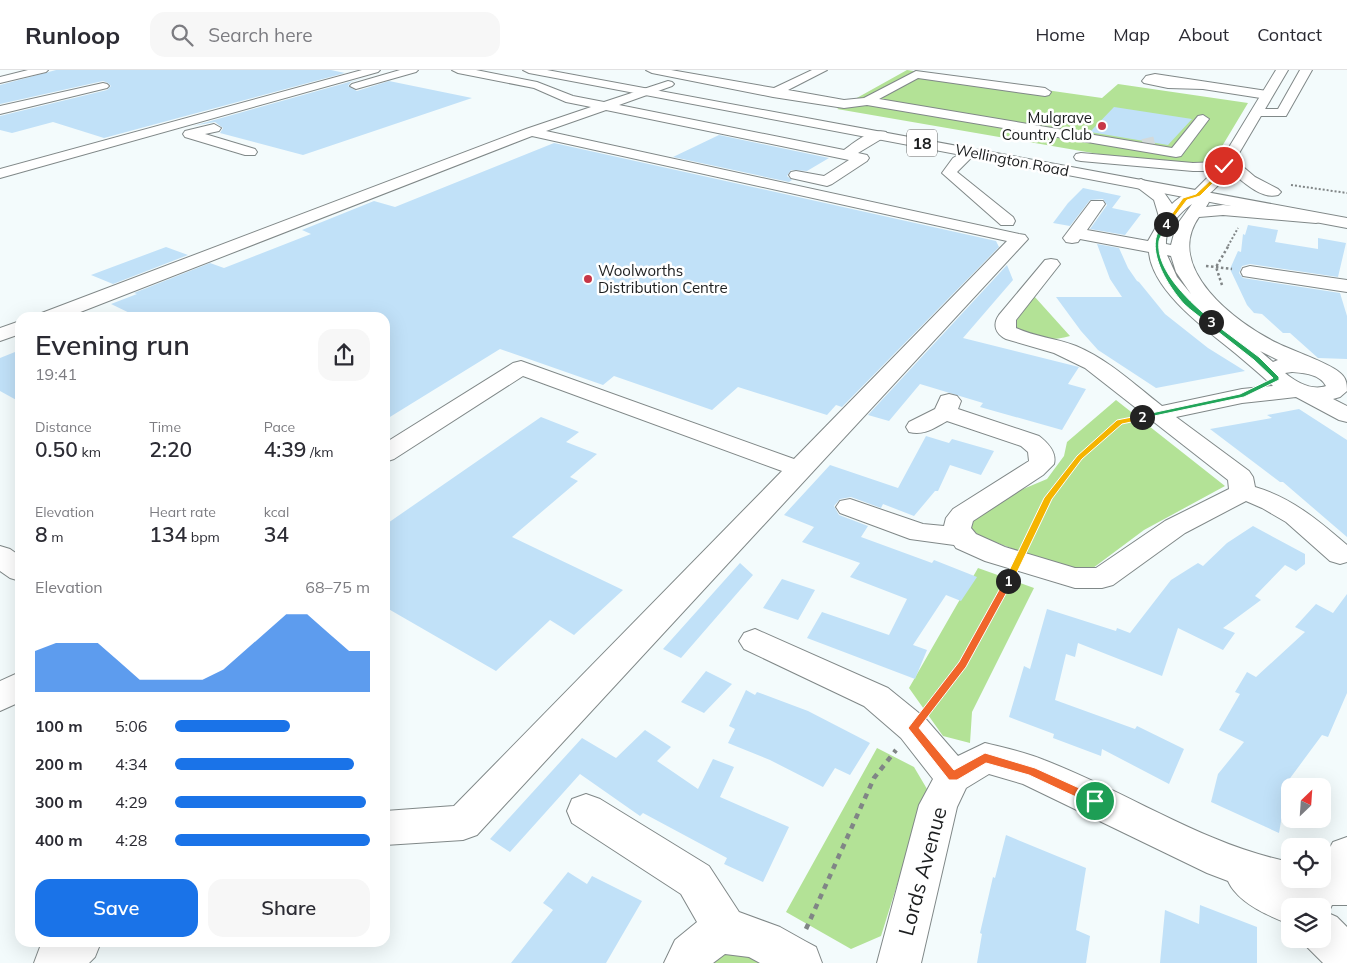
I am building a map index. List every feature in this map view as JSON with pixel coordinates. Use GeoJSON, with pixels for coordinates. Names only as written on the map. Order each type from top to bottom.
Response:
{"type":"FeatureCollection","features":[{"type":"Feature","properties":{"kind":"main road"},"geometry":{"type":"LineString","coordinates":[[0,80],[42,70]]}},
{"type":"Feature","properties":{"kind":"main road"},"geometry":{"type":"LineString","coordinates":[[0,174],[374,70]]}},
{"type":"Feature","properties":{"kind":"main road"},"geometry":{"type":"LineString","coordinates":[[250,152],[190,134],[412,70]]}},
{"type":"Feature","properties":{"kind":"main road"},"geometry":{"type":"LineString","coordinates":[[458,70],[537,85],[570,99],[606,107],[862,158],[827,181],[779,171]]}},
{"type":"Feature","properties":{"kind":"main road","name":"Wellington Road"},"geometry":{"type":"LineString","coordinates":[[529,70],[649,81],[758,100],[883,129],[970,152],[1141,184],[1196,204]]}},
{"type":"Feature","properties":{"kind":"main road"},"geometry":{"type":"LineString","coordinates":[[758,100],[821,70]]}},
{"type":"Feature","properties":{"kind":"main road"},"geometry":{"type":"LineString","coordinates":[[1157,414],[1242,396],[1300,391],[1330,393],[1343,382],[1258,342],[1232,322],[1202,294],[1186,273],[1180,252],[1181,236],[1196,204],[1226,163],[1282,70]]}},
{"type":"Feature","properties":{"kind":"main road"},"geometry":{"type":"LineString","coordinates":[[1256,113],[1282,113],[1306,70]]}},
{"type":"Feature","properties":{"kind":"main road"},"geometry":{"type":"LineString","coordinates":[[867,101],[916,74],[1045,92]]}},
{"type":"Feature","properties":{"kind":"main road"},"geometry":{"type":"LineString","coordinates":[[62,312],[531,132],[606,107],[649,81],[776,92],[844,104],[867,101],[1146,145],[1181,146],[1203,118]]}},
{"type":"Feature","properties":{"kind":"main road","name":"Wellington Road"},"geometry":{"type":"LineString","coordinates":[[649,81],[883,129]]}},
{"type":"Feature","properties":{"kind":"main road"},"geometry":{"type":"LineString","coordinates":[[0,110],[103,86]]}},
{"type":"Feature","properties":{"kind":"main road"},"geometry":{"type":"LineString","coordinates":[[1203,86],[1267,95]]}},
{"type":"Feature","properties":{"kind":"main road"},"geometry":{"type":"LineString","coordinates":[[903,120],[919,110]]}},
{"type":"Feature","properties":{"kind":"main road"},"geometry":{"type":"LineString","coordinates":[[625,127],[652,116]]}},
{"type":"Feature","properties":{"kind":"main road"},"geometry":{"type":"LineString","coordinates":[[846,155],[883,129]]}},
{"type":"Feature","properties":{"kind":"main road"},"geometry":{"type":"LineString","coordinates":[[390,828],[463,823],[1019,239],[531,132]]}},
{"type":"Feature","properties":{"kind":"main road"},"geometry":{"type":"LineString","coordinates":[[970,152],[958,161],[949,173],[1007,221]]}},
{"type":"Feature","properties":{"kind":"main road","name":"Wellington Road"},"geometry":{"type":"LineString","coordinates":[[1226,163],[1193,167],[1076,157],[1273,192],[1291,190]]}},
{"type":"Feature","properties":{"kind":"main road"},"geometry":{"type":"LineString","coordinates":[[1226,163],[1250,180],[1273,192]]}},
{"type":"Feature","properties":{"kind":"main road"},"geometry":{"type":"LineString","coordinates":[[1141,184],[1160,195],[1164,202],[1168,221]]}},
{"type":"Feature","properties":{"kind":"main road"},"geometry":{"type":"LineString","coordinates":[[1347,222],[1223,210],[1196,204],[1185,199],[1168,221],[1157,241],[1157,249],[1163,269],[1186,302],[1257,358],[1276,378],[1347,415]]}},
{"type":"Feature","properties":{"kind":"main road"},"geometry":{"type":"LineString","coordinates":[[1097,204],[1074,236],[1180,252]]}},
{"type":"Feature","properties":{"kind":"main road"},"geometry":{"type":"LineString","coordinates":[[1051,264],[1006,319],[1006,331],[1082,356],[1240,477],[1243,492]]}},
{"type":"Feature","properties":{"kind":"main road"},"geometry":{"type":"LineString","coordinates":[[1250,272],[1347,286]]}},
{"type":"Feature","properties":{"kind":"main road"},"geometry":{"type":"LineString","coordinates":[[0,335],[15,330]]}},
{"type":"Feature","properties":{"kind":"main road"},"geometry":{"type":"LineString","coordinates":[[1276,378],[1274,369],[1286,365],[1317,370]]}},
{"type":"Feature","properties":{"kind":"main road"},"geometry":{"type":"LineString","coordinates":[[390,451],[521,368],[799,468]]}},
{"type":"Feature","properties":{"kind":"main road"},"geometry":{"type":"LineString","coordinates":[[1242,396],[1276,378]]}},
{"type":"Feature","properties":{"kind":"main road"},"geometry":{"type":"LineString","coordinates":[[918,426],[947,407],[1030,441],[1038,448],[1043,460],[1041,464],[963,514],[957,528],[961,536],[976,547],[1075,578],[1102,578],[1175,527],[1225,503],[1243,492],[1264,497],[1285,508],[1340,554]]}},
{"type":"Feature","properties":{"kind":"main road"},"geometry":{"type":"LineString","coordinates":[[850,507],[920,533],[961,536]]}},
{"type":"Feature","properties":{"kind":"main road"},"geometry":{"type":"LineString","coordinates":[[0,556],[15,567]]}},
{"type":"Feature","properties":{"kind":"main road"},"geometry":{"type":"LineString","coordinates":[[755,641],[876,697],[913,728],[953,777],[985,758],[1032,771],[1221,860],[1275,897],[1281,899]]}},
{"type":"Feature","properties":{"kind":"main road"},"geometry":{"type":"LineString","coordinates":[[0,698],[15,688]]}},
{"type":"Feature","properties":{"kind":"main road","name":"Lords Avenue"},"geometry":{"type":"LineString","coordinates":[[899,963],[938,804],[953,777]]}},
{"type":"Feature","properties":{"kind":"main road"},"geometry":{"type":"LineString","coordinates":[[586,811],[695,880],[727,932]]}},
{"type":"Feature","properties":{"kind":"main road"},"geometry":{"type":"LineString","coordinates":[[686,963],[687,958],[705,940],[727,932],[756,937],[797,961]]}},
{"type":"Feature","properties":{"kind":"main road"},"geometry":{"type":"LineString","coordinates":[[56,963],[74,947]]}},
{"type":"Feature","properties":{"kind":"path"},"geometry":{"type":"LineString","coordinates":[[1291,190],[1347,194]]}},
{"type":"Feature","properties":{"kind":"path"},"geometry":{"type":"LineString","coordinates":[[797,961],[874,778],[962,665],[1020,561],[1048,498],[1080,457],[1120,422],[1157,414]]}},
{"type":"Feature","properties":{"kind":"green space"},"geometry":{"type":"Polygon","coordinates":[[[907,70],[1102,98],[1118,84],[1248,103],[1212,163],[1139,161],[837,109],[907,70]]]}},
{"type":"Feature","properties":{"kind":"green space"},"geometry":{"type":"Polygon","coordinates":[[[1034,296],[1070,336],[1040,339],[1026,335],[1012,327],[1034,296]]]}},
{"type":"Feature","properties":{"kind":"green space"},"geometry":{"type":"Polygon","coordinates":[[[1116,400],[1225,486],[1144,530],[1089,571],[1061,567],[974,534],[964,523],[978,508],[1047,479],[1064,456],[1067,442],[1116,400]]]}},
{"type":"Feature","properties":{"kind":"green space"},"geometry":{"type":"Polygon","coordinates":[[[978,568],[1034,588],[972,712],[970,743],[943,736],[909,688],[978,568]]]}},
{"type":"Feature","properties":{"kind":"green space"},"geometry":{"type":"Polygon","coordinates":[[[877,748],[914,767],[927,789],[881,936],[851,949],[786,912],[877,748]]]}},
{"type":"Feature","properties":{"kind":"green space"},"geometry":{"type":"Polygon","coordinates":[[[725,950],[743,950],[764,963],[707,963],[725,950]]]}},
{"type":"Feature","properties":{"kind":"building"},"geometry":{"type":"Polygon","coordinates":[[[56,70],[331,70],[345,73],[104,138],[53,122],[12,133],[0,130],[0,116],[107,90],[111,86],[103,81],[0,104],[0,85],[56,70]]]}},
{"type":"Feature","properties":{"kind":"building"},"geometry":{"type":"Polygon","coordinates":[[[367,77],[351,82],[348,86],[357,91],[389,81],[472,98],[303,155],[220,133],[223,128],[215,122],[193,126],[367,77]]]}},
{"type":"Feature","properties":{"kind":"building"},"geometry":{"type":"Polygon","coordinates":[[[1114,107],[1192,119],[1168,145],[1090,132],[1114,107]]]}},
{"type":"Feature","properties":{"kind":"building"},"geometry":{"type":"Polygon","coordinates":[[[719,135],[829,158],[807,171],[791,170],[787,176],[792,180],[789,182],[673,157],[719,135]]]}},
{"type":"Feature","properties":{"kind":"building","name":"Woolworths Distribution Centre"},"geometry":{"type":"Polygon","coordinates":[[[554,143],[996,241],[999,247],[842,407],[836,405],[827,415],[738,387],[712,410],[614,376],[603,385],[500,349],[390,417],[390,312],[128,312],[111,304],[210,263],[224,268],[311,234],[302,230],[374,201],[395,207],[554,143]]]}},
{"type":"Feature","properties":{"kind":"building"},"geometry":{"type":"Polygon","coordinates":[[[1083,188],[1121,196],[1112,208],[1141,214],[1125,235],[1090,229],[1107,205],[1103,199],[1090,200],[1070,226],[1053,223],[1068,203],[1083,188]]]}},
{"type":"Feature","properties":{"kind":"building"},"geometry":{"type":"Polygon","coordinates":[[[1248,225],[1278,230],[1275,242],[1318,249],[1318,238],[1346,243],[1338,277],[1250,264],[1242,266],[1239,273],[1243,278],[1340,293],[1347,316],[1347,359],[1318,358],[1290,333],[1283,333],[1262,314],[1254,313],[1247,305],[1230,269],[1238,251],[1241,252],[1243,234],[1245,235],[1248,225]]]}},
{"type":"Feature","properties":{"kind":"building"},"geometry":{"type":"Polygon","coordinates":[[[1097,244],[1119,248],[1128,268],[1137,281],[1165,314],[1208,348],[1245,371],[1156,388],[1098,350],[1081,331],[1056,297],[1122,297],[1110,279],[1097,244]]]}},
{"type":"Feature","properties":{"kind":"building"},"geometry":{"type":"Polygon","coordinates":[[[166,247],[188,255],[113,284],[91,275],[166,247]]]}},
{"type":"Feature","properties":{"kind":"building"},"geometry":{"type":"Polygon","coordinates":[[[1007,265],[1013,280],[963,338],[1079,367],[1068,384],[1086,389],[1062,430],[980,407],[983,403],[920,384],[889,421],[868,415],[1007,265]]]}},
{"type":"Feature","properties":{"kind":"building"},"geometry":{"type":"Polygon","coordinates":[[[15,352],[15,399],[0,391],[0,358],[15,352]]]}},
{"type":"Feature","properties":{"kind":"building"},"geometry":{"type":"Polygon","coordinates":[[[1299,409],[1347,440],[1347,537],[1283,482],[1280,482],[1210,429],[1272,418],[1267,415],[1299,409]]]}},
{"type":"Feature","properties":{"kind":"building"},"geometry":{"type":"Polygon","coordinates":[[[541,417],[579,432],[566,442],[597,454],[570,477],[578,481],[512,537],[623,590],[574,635],[550,620],[496,671],[390,610],[390,522],[541,417]]]}},
{"type":"Feature","properties":{"kind":"building"},"geometry":{"type":"Polygon","coordinates":[[[926,436],[949,443],[952,439],[994,451],[981,475],[950,465],[938,491],[935,491],[914,516],[883,504],[881,508],[851,497],[840,499],[834,506],[839,515],[868,526],[861,537],[932,563],[934,560],[977,577],[961,601],[946,595],[913,645],[927,650],[915,679],[807,638],[822,612],[889,635],[907,599],[850,577],[860,563],[802,542],[814,527],[784,515],[830,465],[898,488],[926,436]]]}},
{"type":"Feature","properties":{"kind":"building"},"geometry":{"type":"Polygon","coordinates":[[[1253,526],[1305,554],[1305,564],[1296,571],[1285,565],[1255,596],[1261,600],[1223,628],[1235,633],[1223,650],[1178,628],[1162,676],[1078,643],[1075,657],[1066,654],[1055,700],[1135,729],[1137,726],[1184,749],[1169,784],[1102,749],[1101,756],[1053,738],[1054,734],[1009,717],[1024,666],[1030,669],[1047,609],[1116,631],[1117,628],[1130,633],[1171,580],[1198,563],[1203,566],[1227,543],[1253,526]]]}},
{"type":"Feature","properties":{"kind":"building"},"geometry":{"type":"Polygon","coordinates":[[[740,563],[753,575],[681,658],[663,649],[740,563]]]}},
{"type":"Feature","properties":{"kind":"building"},"geometry":{"type":"Polygon","coordinates":[[[782,579],[815,590],[798,620],[763,608],[782,579]]]}},
{"type":"Feature","properties":{"kind":"building"},"geometry":{"type":"Polygon","coordinates":[[[1347,594],[1347,693],[1328,737],[1322,735],[1290,778],[1281,778],[1281,821],[1279,833],[1211,802],[1218,774],[1244,742],[1219,730],[1240,694],[1235,692],[1247,672],[1256,677],[1305,632],[1295,627],[1316,604],[1333,613],[1347,594]]]}},
{"type":"Feature","properties":{"kind":"building"},"geometry":{"type":"Polygon","coordinates":[[[706,671],[732,684],[704,713],[681,702],[706,671]]]}},
{"type":"Feature","properties":{"kind":"building"},"geometry":{"type":"Polygon","coordinates":[[[746,690],[755,695],[757,692],[808,711],[870,743],[850,775],[835,768],[823,787],[770,760],[728,743],[735,729],[729,726],[746,690]]]}},
{"type":"Feature","properties":{"kind":"building"},"geometry":{"type":"Polygon","coordinates":[[[645,730],[671,747],[657,761],[698,789],[713,759],[734,767],[720,797],[789,827],[763,882],[724,864],[727,858],[643,813],[640,816],[580,774],[510,852],[490,839],[582,738],[616,758],[645,730]]]}},
{"type":"Feature","properties":{"kind":"building"},"geometry":{"type":"Polygon","coordinates":[[[1006,835],[1086,868],[1076,930],[1090,936],[1086,963],[977,963],[982,934],[980,933],[993,877],[995,878],[1006,835]]]}},
{"type":"Feature","properties":{"kind":"building"},"geometry":{"type":"Polygon","coordinates":[[[568,872],[587,884],[592,876],[642,901],[606,963],[511,963],[553,910],[543,903],[568,872]]]}},
{"type":"Feature","properties":{"kind":"building"},"geometry":{"type":"Polygon","coordinates":[[[1200,905],[1257,927],[1257,963],[1160,963],[1165,910],[1199,924],[1200,905]]]}},
{"type":"Feature","properties":{"kind":"tunnel"},"geometry":{"type":"LineString","coordinates":[[1143,145],[1156,142]]}},
{"type":"Feature","properties":{"kind":"place","name":"Mulgrave Country Club"},"geometry":{"type":"Point","coordinates":[1102,126]}},
{"type":"Feature","properties":{"kind":"place","name":"Woolworths Distribution Centre"},"geometry":{"type":"Point","coordinates":[588,279]}},
{"type":"Feature","properties":{"kind":"route"},"geometry":{"type":"LineString","coordinates":[[1095,801],[1032,771],[985,758],[953,777],[913,728],[962,665],[1020,561],[1048,498],[1080,457],[1120,422],[1242,396],[1277,379],[1257,358],[1232,341],[1186,302],[1163,269],[1157,249],[1157,241],[1160,234],[1185,199],[1198,195],[1219,175],[1224,166]]}}]}
